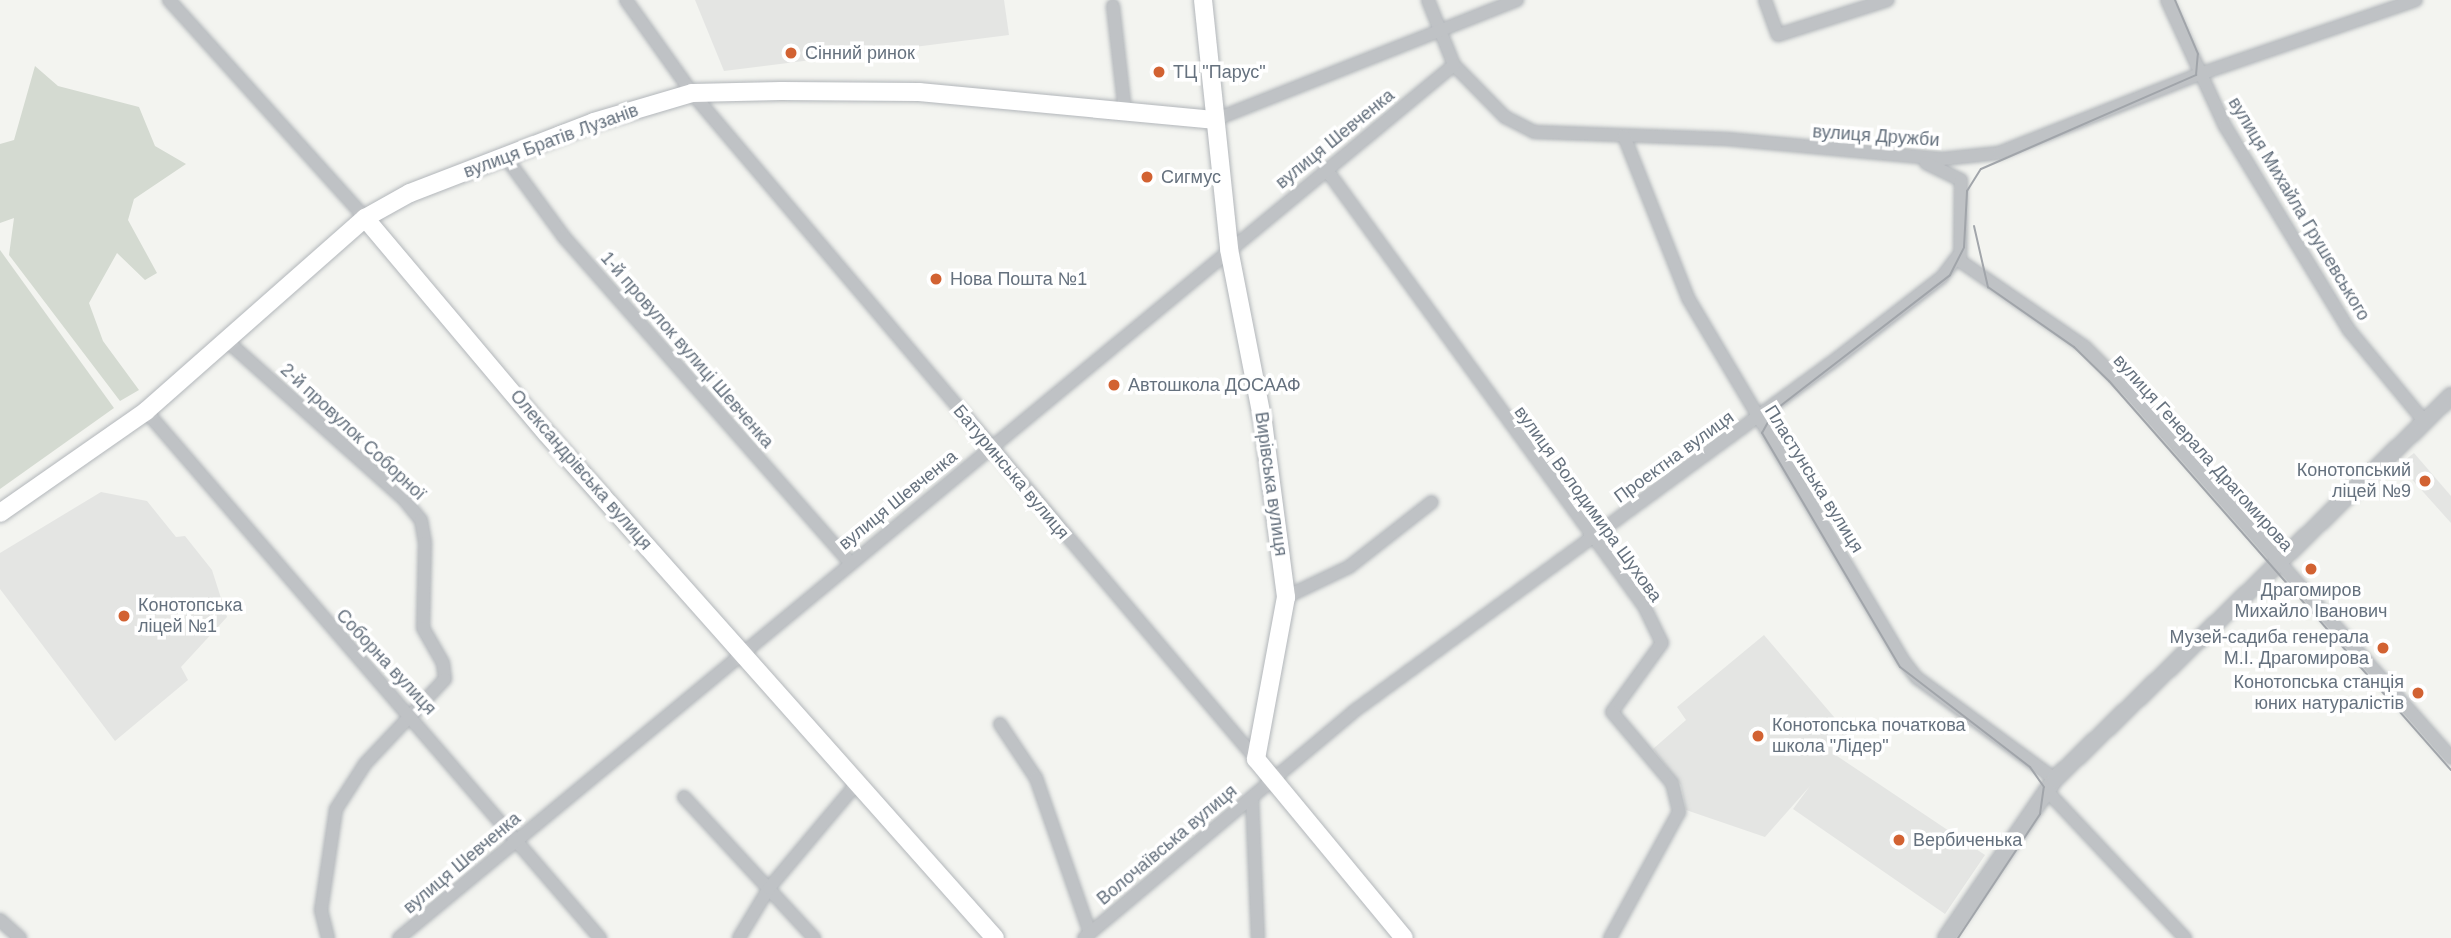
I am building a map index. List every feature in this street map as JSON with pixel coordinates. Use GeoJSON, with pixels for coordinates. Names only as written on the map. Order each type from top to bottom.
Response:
{"type":"FeatureCollection","features":[{"type":"Feature","properties":{"kind":"main road","name":"Вирівська вулиця"},"geometry":{"type":"LineString","coordinates":[[1203,0],[1228,249],[1263,422],[1286,597],[1256,759]]}},
{"type":"Feature","properties":{"kind":"main road","name":"вулиця Братів Лузанів"},"geometry":{"type":"LineString","coordinates":[[0,513],[146,411],[365,218],[504,155],[692,93],[919,92],[1214,120]]}},
{"type":"Feature","properties":{"kind":"main road","name":"Олександрівська вулиця"},"geometry":{"type":"LineString","coordinates":[[365,218],[743,654],[995,938]]}},
{"type":"Feature","properties":{"kind":"main road","name":"Батуринська вулиця"},"geometry":{"type":"LineString","coordinates":[[1256,759],[1404,938]]}},
{"type":"Feature","properties":{"kind":"street","name":"Олександрівська вулиця"},"geometry":{"type":"LineString","coordinates":[[169,0],[365,218]]}},
{"type":"Feature","properties":{"kind":"street","name":"Батуринська вулиця"},"geometry":{"type":"LineString","coordinates":[[626,0],[692,93],[1256,759]]}},
{"type":"Feature","properties":{"kind":"street","name":"вулиця Дружби"},"geometry":{"type":"LineString","coordinates":[[1429,0],[1436,32],[1454,65],[1505,117],[1534,132],[1727,139],[1901,158],[1974,157],[2094,119],[2200,74],[2416,0]]}},
{"type":"Feature","properties":{"kind":"street"},"geometry":{"type":"LineString","coordinates":[[1214,120],[1517,0]]}},
{"type":"Feature","properties":{"kind":"street"},"geometry":{"type":"LineString","coordinates":[[1765,0],[1778,34],[1888,0]]}},
{"type":"Feature","properties":{"kind":"street","name":"вулиця Михайла Грушевського"},"geometry":{"type":"LineString","coordinates":[[2167,0],[2200,74],[2349,330],[2424,421]]}},
{"type":"Feature","properties":{"kind":"street"},"geometry":{"type":"LineString","coordinates":[[1113,6],[1125,111]]}},
{"type":"Feature","properties":{"kind":"street","name":"вулиця Шевченка"},"geometry":{"type":"LineString","coordinates":[[399,938],[1228,249],[1454,65]]}},
{"type":"Feature","properties":{"kind":"street","name":"Пластунська вулиця"},"geometry":{"type":"LineString","coordinates":[[1624,136],[1688,298],[1755,419],[1909,669],[2051,785],[2185,938]]}},
{"type":"Feature","properties":{"kind":"street","name":"1-й провулок вулиці Шевченка"},"geometry":{"type":"LineString","coordinates":[[504,155],[564,237],[850,562]]}},
{"type":"Feature","properties":{"kind":"street"},"geometry":{"type":"LineString","coordinates":[[1957,257],[1961,180],[1974,157]]}},
{"type":"Feature","properties":{"kind":"street"},"geometry":{"type":"LineString","coordinates":[[1901,158],[1961,180]]}},
{"type":"Feature","properties":{"kind":"street","name":"вулиця Володимира Шухова"},"geometry":{"type":"LineString","coordinates":[[1326,169],[1592,539],[1644,606],[1662,643],[1612,712],[1672,783],[1679,812],[1610,938]]}},
{"type":"Feature","properties":{"kind":"street","name":"Проектна вулиця"},"geometry":{"type":"LineString","coordinates":[[1272,780],[1353,712],[1755,419],[1942,277],[1957,257]]}},
{"type":"Feature","properties":{"kind":"street","name":"вулиця Генерала Драгомирова"},"geometry":{"type":"LineString","coordinates":[[1957,257],[2085,347],[2451,758]]}},
{"type":"Feature","properties":{"kind":"street","name":"2-й провулок Соборної"},"geometry":{"type":"LineString","coordinates":[[226,340],[422,520],[423,628],[443,663],[445,679],[412,715]]}},
{"type":"Feature","properties":{"kind":"street"},"geometry":{"type":"LineString","coordinates":[[1946,938],[2051,785],[2281,567],[2451,396]]}},
{"type":"Feature","properties":{"kind":"street","name":"Соборна вулиця"},"geometry":{"type":"LineString","coordinates":[[146,411],[301,597],[412,715],[600,938]]}},
{"type":"Feature","properties":{"kind":"street"},"geometry":{"type":"LineString","coordinates":[[1286,597],[1349,567],[1433,502]]}},
{"type":"Feature","properties":{"kind":"street"},"geometry":{"type":"LineString","coordinates":[[328,938],[321,910],[336,809],[365,764],[412,715]]}},
{"type":"Feature","properties":{"kind":"street"},"geometry":{"type":"LineString","coordinates":[[1000,724],[1036,778],[1087,936]]}},
{"type":"Feature","properties":{"kind":"street","name":"Волочаївська вулиця"},"geometry":{"type":"LineString","coordinates":[[1087,936],[1272,780]]}},
{"type":"Feature","properties":{"kind":"street"},"geometry":{"type":"LineString","coordinates":[[739,938],[769,888],[858,783]]}},
{"type":"Feature","properties":{"kind":"street"},"geometry":{"type":"LineString","coordinates":[[684,797],[814,938]]}},
{"type":"Feature","properties":{"kind":"street"},"geometry":{"type":"LineString","coordinates":[[1252,797],[1258,938]]}},
{"type":"Feature","properties":{"kind":"street"},"geometry":{"type":"LineString","coordinates":[[0,920],[20,938]]}},
{"type":"Feature","properties":{"kind":"shaded area","name":"Сінний ринок"},"geometry":{"type":"Polygon","coordinates":[[[695,0],[1004,0],[1009,35],[724,71],[695,0]]]}},
{"type":"Feature","properties":{"kind":"shaded area"},"geometry":{"type":"Polygon","coordinates":[[[35,66],[58,86],[139,107],[155,146],[186,164],[134,199],[128,220],[157,273],[145,280],[117,253],[89,303],[103,341],[139,390],[120,401],[9,255],[14,218],[0,223],[0,144],[14,140],[35,66]]]}},
{"type":"Feature","properties":{"kind":"shaded area"},"geometry":{"type":"Polygon","coordinates":[[[0,250],[114,408],[0,489],[0,250]]]}},
{"type":"Feature","properties":{"kind":"shaded area","name":"Конотопський ліцей №9"},"geometry":{"type":"Polygon","coordinates":[[[2414,453],[2451,496],[2451,523],[2399,465],[2414,453]]]}},
{"type":"Feature","properties":{"kind":"shaded area","name":"Конотопська ліцей №1"},"geometry":{"type":"Polygon","coordinates":[[[101,492],[147,501],[176,537],[185,536],[212,570],[227,617],[181,667],[188,680],[115,741],[0,589],[0,553],[101,492]]]}},
{"type":"Feature","properties":{"kind":"shaded area","name":"Конотопська початкова школа \"Лідер\""},"geometry":{"type":"Polygon","coordinates":[[[1764,635],[1846,731],[1849,741],[1837,756],[1985,855],[1945,914],[1793,809],[1810,786],[1765,837],[1686,810],[1681,785],[1653,749],[1686,720],[1677,707],[1764,635]]]}},
{"type":"Feature","properties":{"kind":"tram line"},"geometry":{"type":"LineString","coordinates":[[1958,938],[2040,814],[2044,787],[2030,767],[1900,667],[1762,433],[1775,410],[1950,275],[1964,247],[1967,191],[1981,169],[2196,75],[2198,54],[2175,0]]}},
{"type":"Feature","properties":{"kind":"tram line"},"geometry":{"type":"LineString","coordinates":[[1974,226],[1988,287],[2074,347],[2109,381],[2451,770]]}},
{"type":"Feature","properties":{"kind":"place","name":"Сінний ринок"},"geometry":{"type":"Point","coordinates":[791,53]}},
{"type":"Feature","properties":{"kind":"place","name":"ТЦ \"Парус\""},"geometry":{"type":"Point","coordinates":[1159,72]}},
{"type":"Feature","properties":{"kind":"place","name":"Сигмус"},"geometry":{"type":"Point","coordinates":[1147,177]}},
{"type":"Feature","properties":{"kind":"place","name":"Нова Пошта №1"},"geometry":{"type":"Point","coordinates":[936,279]}},
{"type":"Feature","properties":{"kind":"place","name":"Автошкола ДОСААФ"},"geometry":{"type":"Point","coordinates":[1114,385]}},
{"type":"Feature","properties":{"kind":"place","name":"Конотопський ліцей №9"},"geometry":{"type":"Point","coordinates":[2425,481]}},
{"type":"Feature","properties":{"kind":"place","name":"Драгомиров Михайло Іванович"},"geometry":{"type":"Point","coordinates":[2311,569]}},
{"type":"Feature","properties":{"kind":"place","name":"Конотопська ліцей №1"},"geometry":{"type":"Point","coordinates":[124,616]}},
{"type":"Feature","properties":{"kind":"place","name":"Музей-садиба генерала М.І. Драгомирова"},"geometry":{"type":"Point","coordinates":[2383,648]}},
{"type":"Feature","properties":{"kind":"place","name":"Конотопська станція юних натуралістів"},"geometry":{"type":"Point","coordinates":[2418,693]}},
{"type":"Feature","properties":{"kind":"place","name":"Конотопська початкова школа \"Лідер\""},"geometry":{"type":"Point","coordinates":[1758,736]}},
{"type":"Feature","properties":{"kind":"place","name":"Вербиченька"},"geometry":{"type":"Point","coordinates":[1899,840]}}]}
